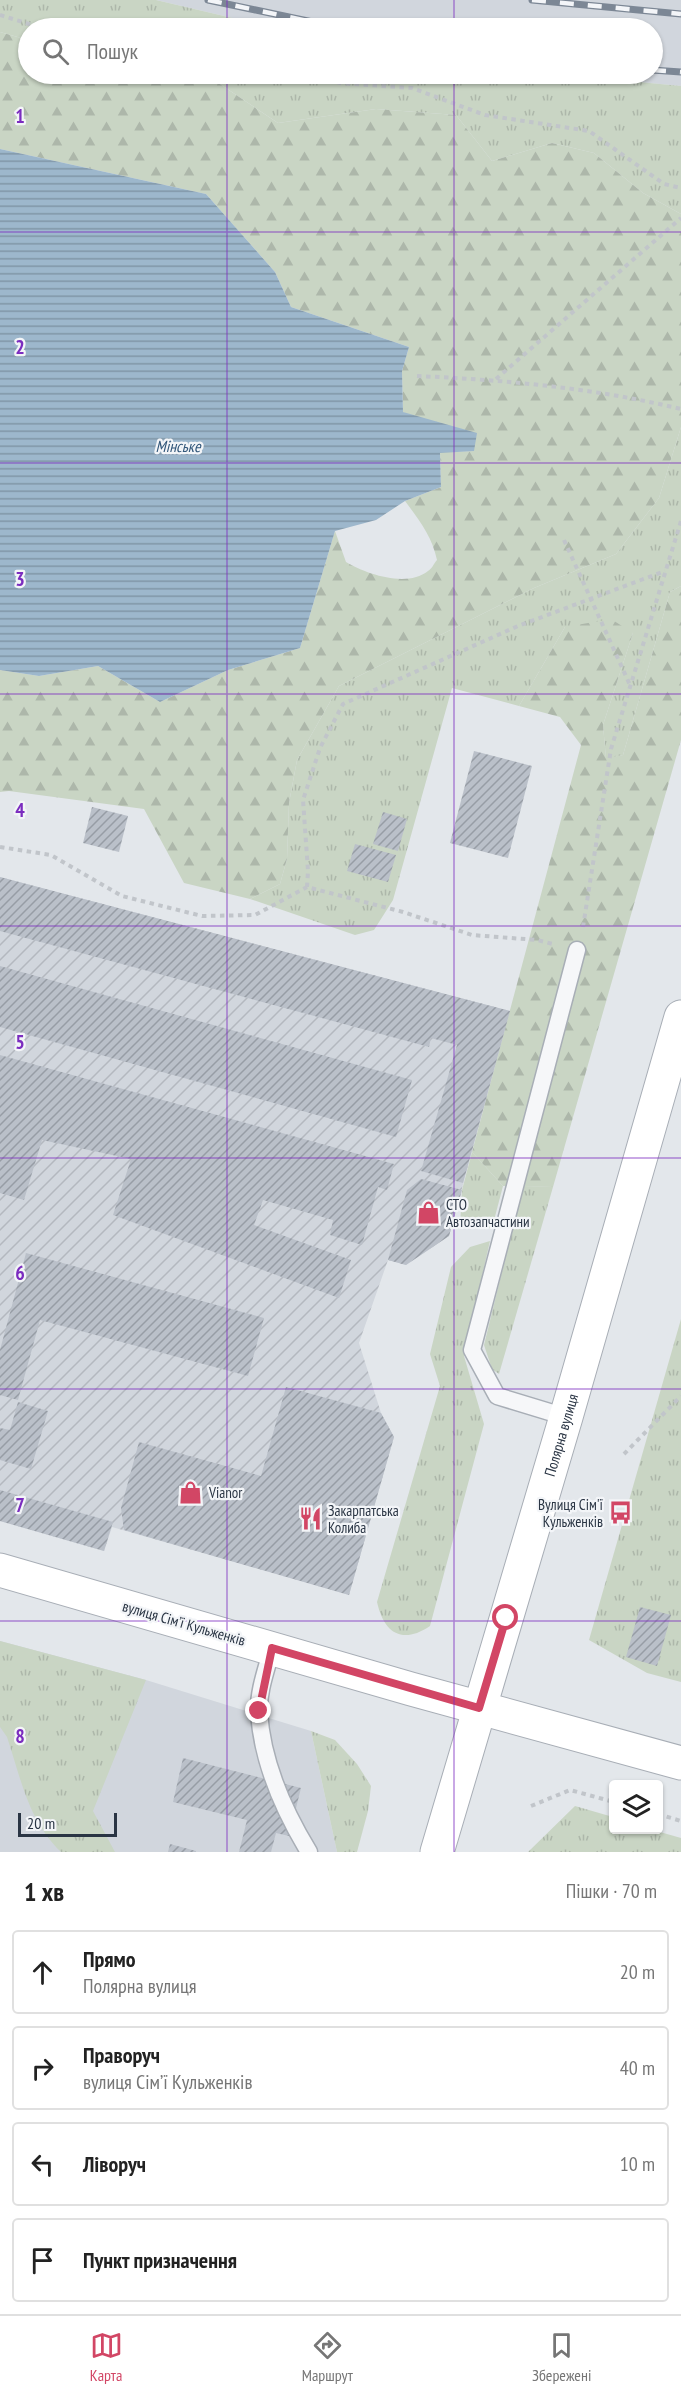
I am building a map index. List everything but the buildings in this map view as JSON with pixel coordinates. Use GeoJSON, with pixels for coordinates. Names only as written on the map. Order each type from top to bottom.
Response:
{"type":"FeatureCollection","features":[{"type":"Feature","properties":{"kind":"main road","name":"Полярна вулиця"},"geometry":{"type":"LineString","coordinates":[[436,1852],[566,1417],[681,1017]]}},
{"type":"Feature","properties":{"kind":"main road","name":"вулиця Сімʼї Кульженків"},"geometry":{"type":"LineString","coordinates":[[0,1570],[479,1708],[681,1762]]}},
{"type":"Feature","properties":{"kind":"lane"},"geometry":{"type":"LineString","coordinates":[[566,1417],[497,1396],[472,1350],[578,950]]}},
{"type":"Feature","properties":{"kind":"lane"},"geometry":{"type":"LineString","coordinates":[[272,1648],[259,1711],[266,1754],[290,1821],[309,1852]]}},
{"type":"Feature","properties":{"kind":"path"},"geometry":{"type":"LineString","coordinates":[[0,15],[18,21]]}},
{"type":"Feature","properties":{"kind":"path"},"geometry":{"type":"LineString","coordinates":[[354,84],[412,88],[485,115],[589,131],[664,184],[681,188]]}},
{"type":"Feature","properties":{"kind":"path"},"geometry":{"type":"LineString","coordinates":[[496,379],[681,218]]}},
{"type":"Feature","properties":{"kind":"path"},"geometry":{"type":"LineString","coordinates":[[417,376],[496,379],[628,396],[681,409]]}},
{"type":"Feature","properties":{"kind":"path"},"geometry":{"type":"LineString","coordinates":[[583,928],[611,749],[681,521]]}},
{"type":"Feature","properties":{"kind":"path"},"geometry":{"type":"LineString","coordinates":[[564,540],[631,686]]}},
{"type":"Feature","properties":{"kind":"path"},"geometry":{"type":"LineString","coordinates":[[307,887],[303,800],[320,748],[343,704],[518,626],[665,571]]}},
{"type":"Feature","properties":{"kind":"path"},"geometry":{"type":"LineString","coordinates":[[0,847],[51,855],[122,896],[202,916],[255,915],[307,887],[403,912],[472,934],[537,940],[578,950]]}},
{"type":"Feature","properties":{"kind":"path"},"geometry":{"type":"LineString","coordinates":[[624,1454],[681,1396]]}},
{"type":"Feature","properties":{"kind":"path"},"geometry":{"type":"LineString","coordinates":[[531,1806],[570,1790],[609,1801]]}},
{"type":"Feature","properties":{"kind":"path"},"geometry":{"type":"LineString","coordinates":[[663,1816],[681,1821]]}},
{"type":"Feature","properties":{"kind":"shaded area"},"geometry":{"type":"Polygon","coordinates":[[[156,0],[681,0],[681,86],[660,84],[663,84],[663,18],[232,18],[156,0]]]}},
{"type":"Feature","properties":{"kind":"shaded area"},"geometry":{"type":"Polygon","coordinates":[[[0,877],[510,1011],[449,1236],[406,1265],[388,1260],[359,1343],[381,1413],[394,1437],[349,1595],[112,1527],[104,1551],[0,1521],[0,877]]]}},
{"type":"Feature","properties":{"kind":"shaded area"},"geometry":{"type":"Polygon","coordinates":[[[0,1641],[146,1680],[311,1731],[337,1852],[0,1852],[0,1641]]]}},
{"type":"Feature","properties":{"kind":"green space"},"geometry":{"type":"Polygon","coordinates":[[[0,0],[156,0],[232,18],[18,18],[18,37],[0,32],[0,0]]]}},
{"type":"Feature","properties":{"kind":"green space"},"geometry":{"type":"Polygon","coordinates":[[[0,32],[18,37],[18,84],[220,84],[278,123],[376,109],[456,115],[492,161],[552,143],[594,153],[643,193],[681,214],[681,427],[659,498],[616,554],[534,588],[339,686],[297,760],[289,803],[287,859],[280,884],[250,899],[184,883],[144,809],[9,791],[0,792],[0,670],[39,676],[98,666],[160,702],[228,670],[300,648],[335,531],[346,562],[364,571],[398,579],[419,576],[428,571],[437,560],[435,551],[424,529],[405,501],[441,487],[440,452],[474,451],[403,412],[402,371],[409,347],[291,307],[275,272],[206,194],[0,149],[0,32]]]}},
{"type":"Feature","properties":{"kind":"green space"},"geometry":{"type":"Polygon","coordinates":[[[220,84],[660,84],[681,86],[681,214],[643,193],[594,153],[552,143],[492,161],[456,115],[376,109],[278,123],[220,84]]]}},
{"type":"Feature","properties":{"kind":"green space"},"geometry":{"type":"Polygon","coordinates":[[[681,427],[681,586],[670,592],[623,755],[606,759],[603,725],[633,633],[565,627],[519,706],[452,688],[393,900],[374,930],[355,935],[250,899],[280,884],[287,859],[289,803],[297,760],[339,686],[534,588],[616,554],[659,498],[681,427]]]}},
{"type":"Feature","properties":{"kind":"green space"},"geometry":{"type":"Polygon","coordinates":[[[681,586],[681,740],[553,1187],[503,1186],[472,1152],[581,745],[560,717],[519,706],[565,627],[611,619],[633,633],[603,725],[606,758],[623,755],[670,592],[681,586]]]}},
{"type":"Feature","properties":{"kind":"green space"},"geometry":{"type":"Polygon","coordinates":[[[472,1152],[503,1186],[492,1228],[460,1227],[462,1190],[472,1152]]]}},
{"type":"Feature","properties":{"kind":"green space"},"geometry":{"type":"Polygon","coordinates":[[[523,1186],[553,1187],[499,1374],[492,1369],[484,1345],[523,1186]]]}},
{"type":"Feature","properties":{"kind":"green space"},"geometry":{"type":"Polygon","coordinates":[[[490,1241],[464,1356],[484,1424],[430,1626],[411,1635],[403,1635],[396,1633],[384,1622],[377,1602],[440,1386],[430,1354],[451,1267],[470,1247],[490,1241]]]}},
{"type":"Feature","properties":{"kind":"green space"},"geometry":{"type":"Polygon","coordinates":[[[681,1319],[681,1682],[647,1673],[589,1640],[681,1319]]]}},
{"type":"Feature","properties":{"kind":"green space"},"geometry":{"type":"Polygon","coordinates":[[[0,1641],[146,1680],[93,1811],[115,1852],[61,1852],[50,1840],[33,1813],[7,1737],[0,1727],[0,1641]]]}},
{"type":"Feature","properties":{"kind":"green space"},"geometry":{"type":"Polygon","coordinates":[[[311,1731],[335,1740],[357,1764],[371,1786],[368,1811],[357,1852],[337,1852],[311,1731]]]}},
{"type":"Feature","properties":{"kind":"green space"},"geometry":{"type":"Polygon","coordinates":[[[575,1806],[609,1816],[609,1834],[663,1833],[681,1838],[681,1852],[528,1852],[575,1806]]]}},
{"type":"Feature","properties":{"kind":"water","name":"Мінське"},"geometry":{"type":"Polygon","coordinates":[[[0,149],[206,194],[275,272],[291,307],[409,347],[402,371],[403,412],[477,433],[474,451],[440,453],[441,487],[405,501],[376,520],[335,531],[300,648],[228,670],[160,702],[98,666],[39,676],[0,670],[0,149]]]}},
{"type":"Feature","properties":{"kind":"railway"},"geometry":{"type":"LineString","coordinates":[[208,0],[294,18]]}},
{"type":"Feature","properties":{"kind":"railway"},"geometry":{"type":"LineString","coordinates":[[532,0],[681,14]]}},
{"type":"Feature","properties":{"kind":"railway"},"geometry":{"type":"LineString","coordinates":[[663,71],[681,72]]}},
{"type":"Feature","properties":{"kind":"place","name":"СТО Автозапчастини"},"geometry":{"type":"Point","coordinates":[428,1213]}},
{"type":"Feature","properties":{"kind":"place","name":"Vianor"},"geometry":{"type":"Point","coordinates":[191,1492]}},
{"type":"Feature","properties":{"kind":"place","name":"Вулиця Сім'ї Кульженків"},"geometry":{"type":"Point","coordinates":[621,1513]}},
{"type":"Feature","properties":{"kind":"place","name":"Закарпатська Колиба"},"geometry":{"type":"Point","coordinates":[310,1519]}},
{"type":"Feature","properties":{"kind":"route"},"geometry":{"type":"LineString","coordinates":[[259,1711],[272,1648],[479,1708],[506,1618]]}}]}
